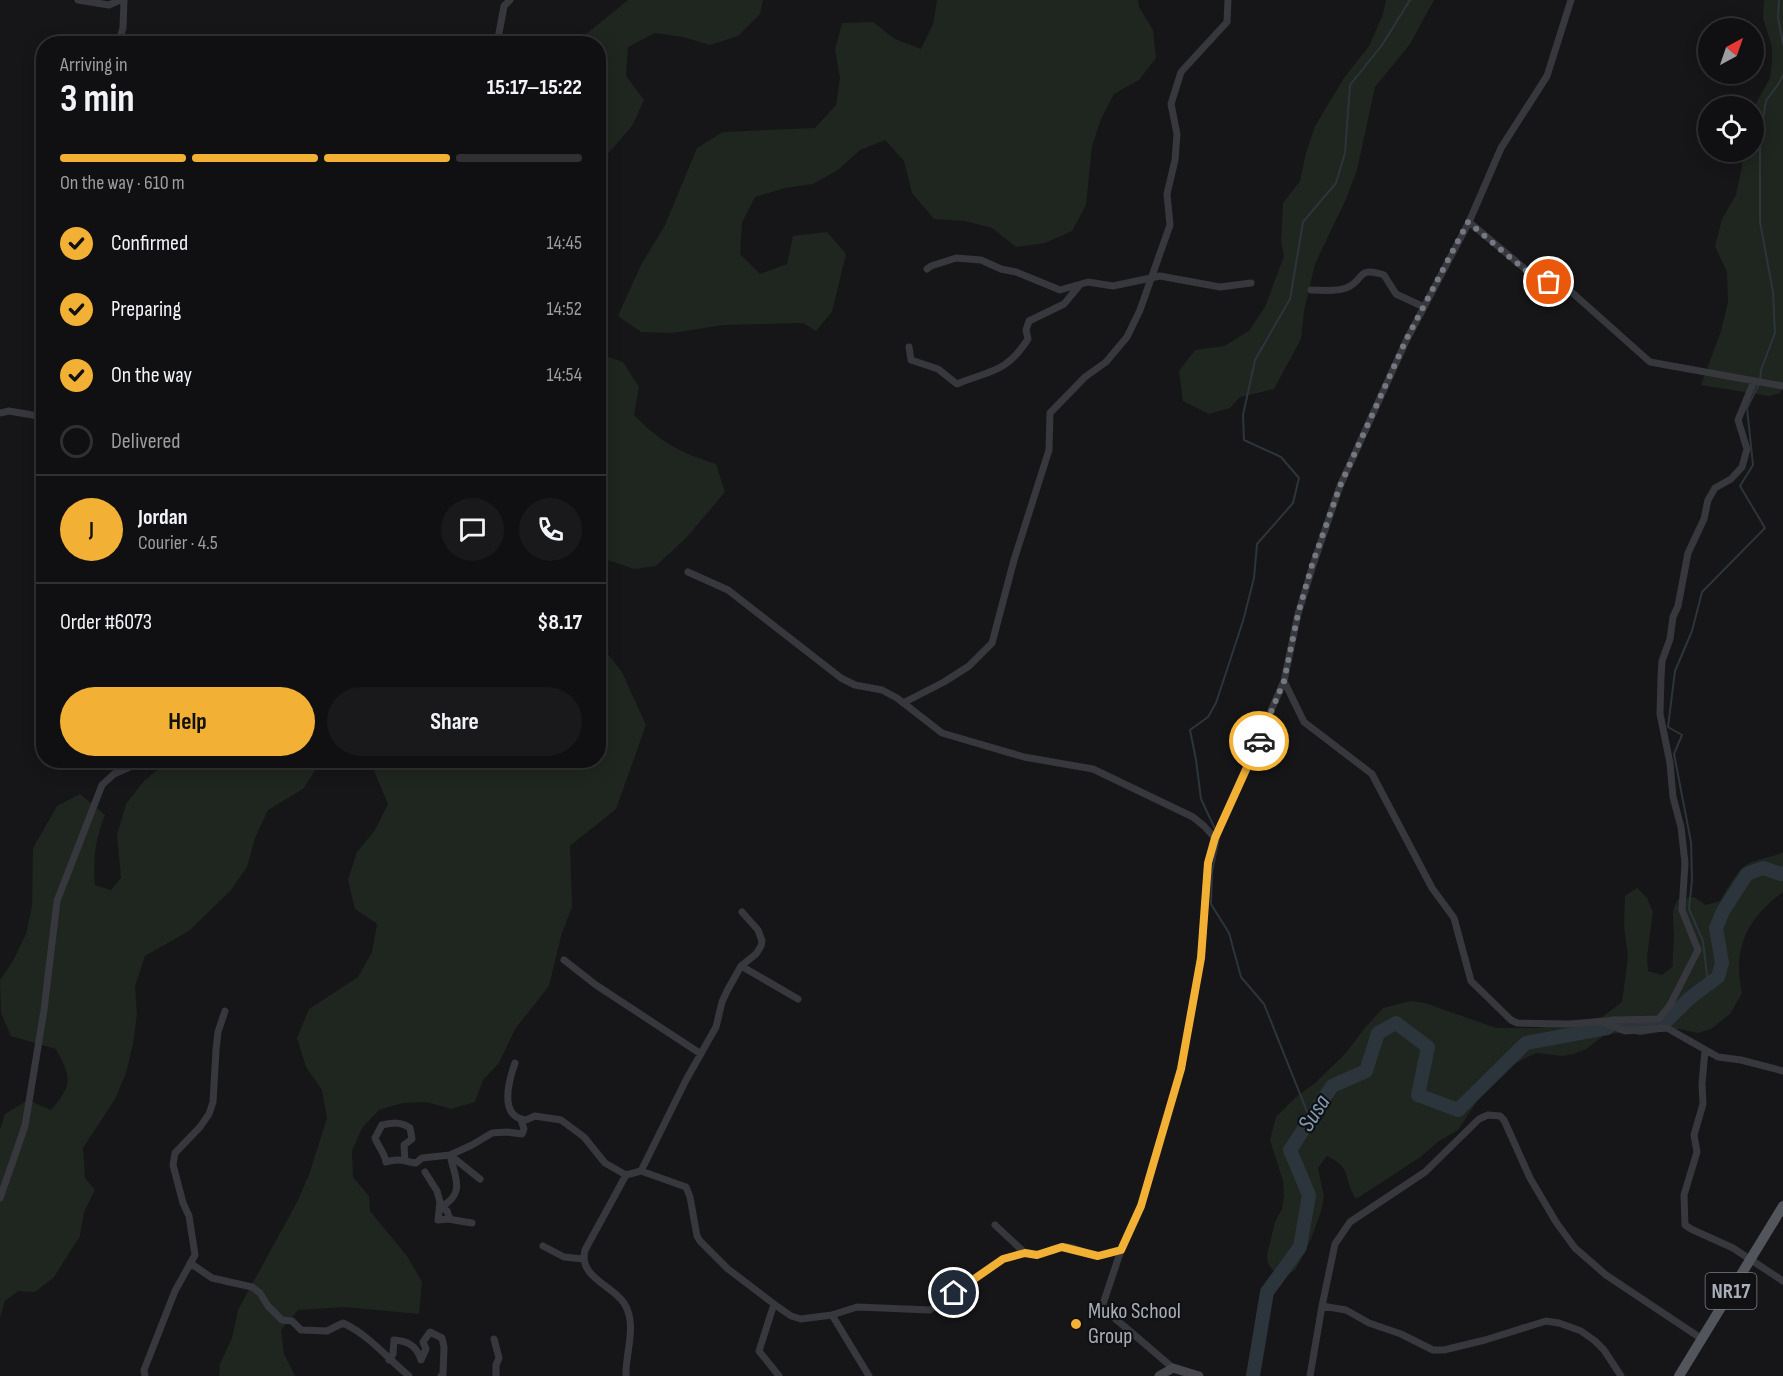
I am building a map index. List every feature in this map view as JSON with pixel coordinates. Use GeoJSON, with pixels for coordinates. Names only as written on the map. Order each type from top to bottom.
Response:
{"type":"FeatureCollection","features":[{"type":"Feature","properties":{"kind":"main road","name":"NR17"},"geometry":{"type":"LineString","coordinates":[[1679,1376],[1783,1206]]}},
{"type":"Feature","properties":{"kind":"main road"},"geometry":{"type":"LineString","coordinates":[[1159,1376],[1173,1368],[1199,1376]]}},
{"type":"Feature","properties":{"kind":"street"},"geometry":{"type":"LineString","coordinates":[[78,0],[109,5],[122,0],[123,28],[120,36]]}},
{"type":"Feature","properties":{"kind":"street"},"geometry":{"type":"LineString","coordinates":[[498,36],[504,6],[510,0]]}},
{"type":"Feature","properties":{"kind":"street"},"geometry":{"type":"LineString","coordinates":[[903,703],[969,666],[992,643],[1014,560],[1049,450],[1050,413],[1085,377],[1106,362],[1127,337],[1153,276],[1170,225],[1167,194],[1176,160],[1177,134],[1171,104],[1181,72],[1227,22],[1228,0]]}},
{"type":"Feature","properties":{"kind":"street"},"geometry":{"type":"LineString","coordinates":[[1173,1368],[1103,1307],[1103,1301],[1121,1250],[1141,1206],[1181,1069],[1201,958],[1208,863],[1215,838],[1284,681],[1298,614],[1312,565],[1340,486],[1401,351],[1468,222],[1501,148],[1547,76],[1570,0]]}},
{"type":"Feature","properties":{"kind":"street"},"geometry":{"type":"LineString","coordinates":[[1468,222],[1537,279],[1567,288],[1650,362],[1783,386]]}},
{"type":"Feature","properties":{"kind":"street"},"geometry":{"type":"LineString","coordinates":[[927,269],[956,258],[981,260],[1060,290],[1088,282],[1113,286],[1153,276],[1220,287],[1251,283]]}},
{"type":"Feature","properties":{"kind":"street"},"geometry":{"type":"LineString","coordinates":[[1311,290],[1343,288],[1367,271],[1384,275],[1396,294],[1424,307]]}},
{"type":"Feature","properties":{"kind":"street"},"geometry":{"type":"LineString","coordinates":[[909,347],[911,360],[938,369],[957,384],[1006,366],[1028,339],[1026,330],[1029,321],[1064,304],[1081,284]]}},
{"type":"Feature","properties":{"kind":"street"},"geometry":{"type":"LineString","coordinates":[[1284,681],[1304,722],[1372,774],[1432,888],[1454,918],[1471,981],[1511,1020],[1517,1023],[1570,1024],[1659,1019],[1670,1005],[1698,950],[1682,910],[1685,863],[1681,827],[1672,797],[1670,764],[1660,714],[1662,661],[1678,606],[1688,553],[1704,519],[1708,500],[1715,488],[1731,479],[1742,467],[1747,449],[1738,420],[1754,381]]}},
{"type":"Feature","properties":{"kind":"street"},"geometry":{"type":"LineString","coordinates":[[0,413],[9,411],[36,416]]}},
{"type":"Feature","properties":{"kind":"street"},"geometry":{"type":"LineString","coordinates":[[688,572],[728,590],[841,678],[855,685],[882,690],[942,733],[1024,757],[1078,765],[1104,774],[1193,818],[1215,838]]}},
{"type":"Feature","properties":{"kind":"street"},"geometry":{"type":"LineString","coordinates":[[0,1198],[25,1126],[44,1010],[57,902],[102,785],[114,774],[128,768]]}},
{"type":"Feature","properties":{"kind":"street"},"geometry":{"type":"LineString","coordinates":[[641,1171],[716,1027],[722,1002],[741,966],[756,954],[762,941],[756,925],[742,912]]}},
{"type":"Feature","properties":{"kind":"street"},"geometry":{"type":"LineString","coordinates":[[564,960],[612,997],[701,1054]]}},
{"type":"Feature","properties":{"kind":"street"},"geometry":{"type":"LineString","coordinates":[[741,966],[798,999]]}},
{"type":"Feature","properties":{"kind":"street"},"geometry":{"type":"LineString","coordinates":[[145,1376],[144,1370],[175,1291],[195,1255],[189,1216],[183,1203],[173,1165],[175,1154],[200,1127],[213,1102],[218,1032],[225,1011]]}},
{"type":"Feature","properties":{"kind":"street"},"geometry":{"type":"LineString","coordinates":[[1604,1023],[1625,1031],[1667,1028],[1718,1057],[1783,1071]]}},
{"type":"Feature","properties":{"kind":"street"},"geometry":{"type":"LineString","coordinates":[[1705,1050],[1702,1104],[1694,1135],[1697,1152],[1684,1196],[1685,1225],[1733,1248],[1783,1281]]}},
{"type":"Feature","properties":{"kind":"street"},"geometry":{"type":"LineString","coordinates":[[515,1063],[511,1075],[508,1105],[516,1117],[521,1120],[535,1116],[561,1120],[584,1137],[605,1163],[626,1174],[641,1171],[674,1180],[686,1187],[700,1241],[724,1267],[796,1318],[832,1315],[857,1307],[930,1310],[1003,1259],[1025,1253],[1037,1255],[1062,1247],[1098,1256],[1121,1250]]}},
{"type":"Feature","properties":{"kind":"street"},"geometry":{"type":"LineString","coordinates":[[1310,1376],[1335,1244],[1350,1222],[1425,1172],[1479,1119],[1488,1115],[1500,1116],[1504,1120],[1530,1178],[1556,1222],[1575,1248],[1606,1275],[1702,1339]]}},
{"type":"Feature","properties":{"kind":"street"},"geometry":{"type":"LineString","coordinates":[[405,1161],[404,1145],[412,1139],[410,1128],[399,1123],[382,1125],[375,1138],[386,1162],[400,1159],[405,1161],[416,1163],[422,1158],[450,1155],[492,1133],[522,1134],[524,1129],[521,1120]]}},
{"type":"Feature","properties":{"kind":"street"},"geometry":{"type":"LineString","coordinates":[[450,1155],[480,1179]]}},
{"type":"Feature","properties":{"kind":"street"},"geometry":{"type":"LineString","coordinates":[[450,1155],[458,1189],[452,1201],[441,1206],[447,1211],[450,1219]]}},
{"type":"Feature","properties":{"kind":"street"},"geometry":{"type":"LineString","coordinates":[[425,1172],[440,1202],[438,1220],[450,1219],[472,1223]]}},
{"type":"Feature","properties":{"kind":"street"},"geometry":{"type":"LineString","coordinates":[[626,1174],[582,1259],[586,1268],[623,1301],[627,1310],[630,1340],[626,1376]]}},
{"type":"Feature","properties":{"kind":"street"},"geometry":{"type":"LineString","coordinates":[[995,1226],[1025,1253]]}},
{"type":"Feature","properties":{"kind":"street"},"geometry":{"type":"LineString","coordinates":[[543,1246],[564,1257],[582,1259]]}},
{"type":"Feature","properties":{"kind":"street"},"geometry":{"type":"LineString","coordinates":[[190,1263],[212,1278],[252,1287],[260,1293],[268,1306],[282,1320],[292,1321],[301,1330],[327,1331],[343,1323],[360,1331],[409,1376]]}},
{"type":"Feature","properties":{"kind":"street"},"geometry":{"type":"LineString","coordinates":[[774,1304],[759,1351],[779,1376]]}},
{"type":"Feature","properties":{"kind":"street"},"geometry":{"type":"LineString","coordinates":[[1322,1306],[1346,1310],[1433,1350],[1444,1350],[1485,1340],[1540,1322],[1559,1323],[1587,1335],[1604,1350],[1622,1376]]}},
{"type":"Feature","properties":{"kind":"street"},"geometry":{"type":"LineString","coordinates":[[832,1315],[869,1376]]}},
{"type":"Feature","properties":{"kind":"street"},"geometry":{"type":"LineString","coordinates":[[389,1360],[393,1354],[394,1340],[410,1343],[419,1353],[421,1360],[426,1349],[423,1342],[430,1332],[442,1338],[443,1375]]}},
{"type":"Feature","properties":{"kind":"street"},"geometry":{"type":"LineString","coordinates":[[494,1339],[499,1358],[496,1365],[496,1376]]}},
{"type":"Feature","properties":{"kind":"shaded area"},"geometry":{"type":"Polygon","coordinates":[[[628,0],[763,0],[760,14],[738,36],[710,45],[683,37],[655,33],[628,47],[626,76],[644,100],[632,126],[606,156],[606,36],[584,36],[628,0]]]}},
{"type":"Feature","properties":{"kind":"shaded area"},"geometry":{"type":"Polygon","coordinates":[[[937,0],[1138,0],[1139,7],[1153,30],[1156,58],[1139,80],[1114,94],[1101,119],[1092,146],[1086,205],[1072,231],[1045,243],[1016,247],[992,228],[965,221],[934,219],[912,193],[904,161],[885,140],[860,150],[838,170],[813,184],[785,188],[755,197],[742,223],[740,254],[760,274],[787,264],[793,236],[827,232],[846,254],[832,312],[816,331],[803,323],[724,325],[672,333],[641,332],[618,316],[641,265],[665,225],[697,148],[723,132],[815,128],[836,105],[840,78],[835,50],[842,23],[873,22],[895,39],[921,49],[933,24],[937,0]]]}},
{"type":"Feature","properties":{"kind":"shaded area"},"geometry":{"type":"Polygon","coordinates":[[[1386,0],[1434,0],[1410,44],[1375,87],[1357,170],[1347,197],[1315,264],[1304,311],[1301,339],[1274,389],[1240,397],[1230,408],[1209,414],[1183,401],[1179,371],[1195,350],[1224,346],[1249,331],[1265,307],[1284,256],[1281,241],[1283,203],[1300,181],[1315,126],[1344,78],[1369,46],[1383,14],[1386,0]]]}},
{"type":"Feature","properties":{"kind":"shaded area"},"geometry":{"type":"Polygon","coordinates":[[[1764,0],[1783,0],[1783,387],[1780,393],[1769,396],[1701,385],[1721,331],[1728,302],[1727,272],[1715,246],[1722,219],[1736,195],[1743,162],[1764,162],[1764,96],[1760,96],[1770,78],[1772,47],[1763,18],[1764,0]]]}},
{"type":"Feature","properties":{"kind":"shaded area"},"geometry":{"type":"Polygon","coordinates":[[[606,356],[623,362],[639,387],[634,415],[671,446],[716,464],[725,492],[687,537],[656,566],[634,569],[606,559],[606,356]]]}},
{"type":"Feature","properties":{"kind":"shaded area"},"geometry":{"type":"Polygon","coordinates":[[[606,652],[622,672],[646,725],[616,809],[570,846],[572,907],[561,936],[549,986],[515,1029],[499,1063],[483,1080],[475,1102],[451,1109],[427,1102],[403,1103],[379,1110],[362,1128],[352,1151],[353,1177],[369,1196],[370,1211],[407,1256],[422,1282],[419,1314],[344,1307],[298,1310],[281,1330],[284,1354],[295,1376],[219,1376],[220,1364],[232,1338],[238,1310],[297,1202],[309,1175],[327,1118],[322,1090],[306,1067],[297,1038],[309,1009],[358,977],[372,952],[377,924],[355,909],[348,880],[357,852],[375,830],[388,804],[373,768],[606,768],[606,652]]]}},
{"type":"Feature","properties":{"kind":"shaded area"},"geometry":{"type":"Polygon","coordinates":[[[160,768],[316,768],[303,789],[268,810],[255,838],[247,867],[231,890],[189,931],[145,956],[135,986],[137,1014],[126,1073],[115,1099],[83,1148],[85,1178],[95,1190],[84,1212],[80,1236],[54,1277],[35,1292],[18,1291],[5,1301],[0,1317],[0,1130],[5,1114],[28,1100],[51,1110],[63,1094],[68,1081],[56,1049],[11,1036],[1,1013],[0,980],[13,961],[26,934],[32,906],[33,848],[57,806],[80,794],[105,815],[96,849],[95,885],[111,890],[121,878],[117,835],[126,804],[144,781],[160,768]]]}},
{"type":"Feature","properties":{"kind":"shaded area"},"geometry":{"type":"Polygon","coordinates":[[[1783,852],[1783,892],[1760,913],[1745,936],[1739,962],[1742,993],[1730,1014],[1711,1029],[1698,1033],[1679,1029],[1606,1034],[1586,1049],[1574,1054],[1562,1056],[1536,1053],[1508,1067],[1479,1098],[1458,1130],[1356,1199],[1341,1165],[1327,1156],[1318,1168],[1324,1197],[1311,1239],[1296,1269],[1281,1280],[1268,1264],[1267,1255],[1275,1222],[1282,1209],[1284,1195],[1283,1181],[1270,1140],[1276,1117],[1346,1053],[1383,1008],[1411,1001],[1425,1003],[1496,1028],[1538,1028],[1602,1017],[1622,1002],[1628,957],[1624,926],[1625,896],[1637,888],[1647,898],[1653,912],[1647,957],[1648,971],[1662,975],[1673,966],[1673,913],[1678,899],[1694,897],[1706,905],[1720,901],[1742,868],[1783,852]]]}},
{"type":"Feature","properties":{"kind":"waterway"},"geometry":{"type":"LineString","coordinates":[[1216,831],[1201,799],[1190,730],[1208,717],[1216,703],[1243,621],[1254,578],[1257,544],[1293,503],[1299,478],[1281,457],[1244,440],[1243,415],[1255,360],[1290,299],[1303,222],[1336,183],[1345,153],[1350,85],[1382,45],[1410,0]]}},
{"type":"Feature","properties":{"kind":"waterway"},"geometry":{"type":"LineString","coordinates":[[1779,0],[1778,17],[1783,44]]}},
{"type":"Feature","properties":{"kind":"waterway"},"geometry":{"type":"LineString","coordinates":[[1708,984],[1703,941],[1689,909],[1692,880],[1691,842],[1674,754],[1682,735],[1668,727],[1675,671],[1692,631],[1702,592],[1765,528],[1740,486],[1753,465],[1747,408],[1760,382],[1761,370],[1775,333],[1773,292],[1760,222],[1760,136],[1766,101],[1783,75]]}},
{"type":"Feature","properties":{"kind":"waterway"},"geometry":{"type":"LineString","coordinates":[[1218,836],[1212,872],[1211,904],[1229,933],[1241,977],[1264,1004],[1310,1119]]}},
{"type":"Feature","properties":{"kind":"waterway","name":"Susa"},"geometry":{"type":"LineString","coordinates":[[1253,1376],[1267,1292],[1300,1247],[1309,1195],[1290,1150],[1332,1086],[1366,1071],[1378,1033],[1396,1023],[1428,1047],[1418,1095],[1458,1110],[1526,1043],[1607,1028],[1614,1023],[1640,1028],[1663,1024],[1691,997],[1718,977],[1722,963],[1716,928],[1723,911],[1747,874],[1763,868],[1783,873]]}},
{"type":"Feature","properties":{"kind":"way so far"},"geometry":{"type":"LineString","coordinates":[[1259,741],[1284,681],[1298,614],[1312,565],[1340,486],[1406,340],[1468,222],[1531,275],[1549,282]]}},
{"type":"Feature","properties":{"kind":"place","name":"Muko School Group"},"geometry":{"type":"Point","coordinates":[1076,1324]}},
{"type":"Feature","properties":{"kind":"route"},"geometry":{"type":"LineString","coordinates":[[954,1293],[1003,1259],[1025,1253],[1031,1256],[1070,1247],[1098,1256],[1121,1250],[1141,1206],[1181,1069],[1201,958],[1208,863],[1215,838],[1259,741]]}}]}
